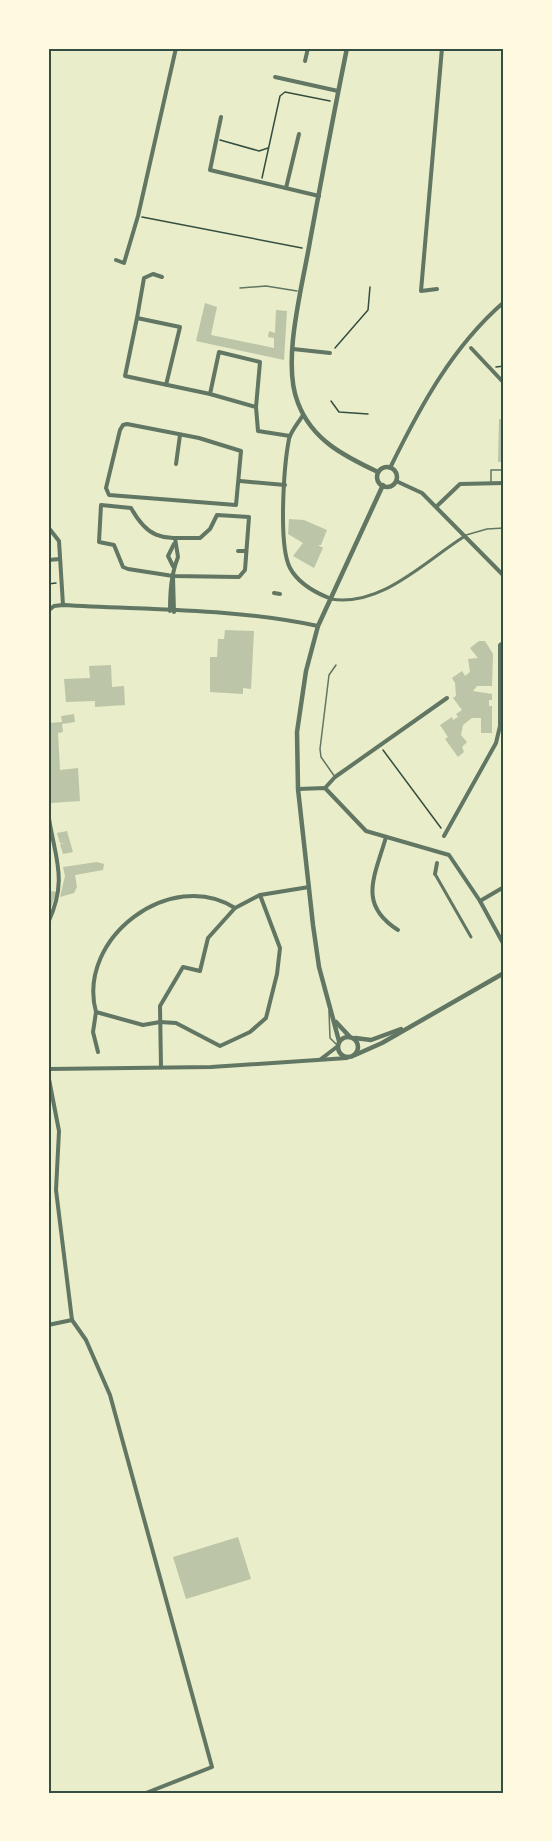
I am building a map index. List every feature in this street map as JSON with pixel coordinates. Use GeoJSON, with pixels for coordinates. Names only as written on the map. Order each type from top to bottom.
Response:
{"type":"FeatureCollection","features":[{"type":"Feature","properties":{"kind":"street"},"geometry":{"type":"LineString","coordinates":[[116,260],[124,263],[138,216],[176,48]]}},
{"type":"Feature","properties":{"kind":"street"},"geometry":{"type":"LineString","coordinates":[[305,61],[308,48]]}},
{"type":"Feature","properties":{"kind":"street"},"geometry":{"type":"LineString","coordinates":[[347,48],[308,250],[291,372],[293,389],[303,415],[330,447],[378,472]]}},
{"type":"Feature","properties":{"kind":"street"},"geometry":{"type":"LineString","coordinates":[[437,289],[421,291],[442,48]]}},
{"type":"Feature","properties":{"kind":"street"},"geometry":{"type":"LineString","coordinates":[[275,77],[338,91]]}},
{"type":"Feature","properties":{"kind":"street"},"geometry":{"type":"LineString","coordinates":[[221,117],[210,170],[319,195]]}},
{"type":"Feature","properties":{"kind":"street"},"geometry":{"type":"LineString","coordinates":[[286,188],[299,134]]}},
{"type":"Feature","properties":{"kind":"street"},"geometry":{"type":"LineString","coordinates":[[162,277],[153,274],[144,278],[125,376],[210,394],[256,407]]}},
{"type":"Feature","properties":{"kind":"street"},"geometry":{"type":"LineString","coordinates":[[390,468],[420,406],[462,346],[504,302]]}},
{"type":"Feature","properties":{"kind":"street"},"geometry":{"type":"LineString","coordinates":[[138,318],[180,327],[166,385]]}},
{"type":"Feature","properties":{"kind":"street"},"geometry":{"type":"LineString","coordinates":[[471,348],[504,383]]}},
{"type":"Feature","properties":{"kind":"street"},"geometry":{"type":"LineString","coordinates":[[293,349],[330,353]]}},
{"type":"Feature","properties":{"kind":"street"},"geometry":{"type":"LineString","coordinates":[[210,394],[219,352],[260,362],[256,407],[258,431],[290,436]]}},
{"type":"Feature","properties":{"kind":"street"},"geometry":{"type":"LineString","coordinates":[[303,415],[290,436],[283,538],[285,558],[300,580],[329,598],[358,600],[385,590],[465,536]]}},
{"type":"Feature","properties":{"kind":"street"},"geometry":{"type":"LineString","coordinates":[[123,425],[180,435],[241,451],[240,481],[238,502],[230,507],[113,497],[107,494],[106,488],[123,425]]}},
{"type":"Feature","properties":{"kind":"street"},"geometry":{"type":"LineString","coordinates":[[176,464],[180,435]]}},
{"type":"Feature","properties":{"kind":"street"},"geometry":{"type":"LineString","coordinates":[[384,467],[390,468],[396,474],[396,481],[390,486],[383,485],[377,479],[378,472],[384,467]]}},
{"type":"Feature","properties":{"kind":"street"},"geometry":{"type":"LineString","coordinates":[[240,481],[285,485]]}},
{"type":"Feature","properties":{"kind":"street"},"geometry":{"type":"LineString","coordinates":[[396,481],[422,493],[437,506],[504,576]]}},
{"type":"Feature","properties":{"kind":"street"},"geometry":{"type":"LineString","coordinates":[[437,506],[460,484],[504,483]]}},
{"type":"Feature","properties":{"kind":"street"},"geometry":{"type":"LineString","coordinates":[[347,1058],[340,1054],[336,1022],[319,967],[298,789],[299,711],[318,626],[383,485]]}},
{"type":"Feature","properties":{"kind":"street"},"geometry":{"type":"LineString","coordinates":[[101,505],[131,508],[142,528],[154,535],[175,538],[200,538],[210,529],[217,515],[249,517],[245,570],[239,577],[173,576],[123,567],[114,545],[99,543],[101,505]]}},
{"type":"Feature","properties":{"kind":"street"},"geometry":{"type":"LineString","coordinates":[[48,527],[59,541],[63,605]]}},
{"type":"Feature","properties":{"kind":"street"},"geometry":{"type":"LineString","coordinates":[[172,611],[173,566],[168,556],[175,538]]}},
{"type":"Feature","properties":{"kind":"street"},"geometry":{"type":"LineString","coordinates":[[173,566],[178,557],[174,544]]}},
{"type":"Feature","properties":{"kind":"street"},"geometry":{"type":"LineString","coordinates":[[238,551],[246,551]]}},
{"type":"Feature","properties":{"kind":"street"},"geometry":{"type":"LineString","coordinates":[[48,560],[60,559]]}},
{"type":"Feature","properties":{"kind":"street"},"geometry":{"type":"LineString","coordinates":[[226,576],[227,570]]}},
{"type":"Feature","properties":{"kind":"street"},"geometry":{"type":"LineString","coordinates":[[274,593],[280,594]]}},
{"type":"Feature","properties":{"kind":"street"},"geometry":{"type":"LineString","coordinates":[[84,600],[84,607]]}},
{"type":"Feature","properties":{"kind":"street"},"geometry":{"type":"LineString","coordinates":[[48,611],[54,606],[63,605],[172,611],[256,616],[318,626]]}},
{"type":"Feature","properties":{"kind":"street"},"geometry":{"type":"LineString","coordinates":[[256,616],[257,609]]}},
{"type":"Feature","properties":{"kind":"street"},"geometry":{"type":"LineString","coordinates":[[445,835],[496,743],[500,726],[500,645],[504,642]]}},
{"type":"Feature","properties":{"kind":"street"},"geometry":{"type":"LineString","coordinates":[[298,789],[325,788],[335,777],[447,698]]}},
{"type":"Feature","properties":{"kind":"street"},"geometry":{"type":"LineString","coordinates":[[325,788],[366,831],[449,855],[480,901],[504,945]]}},
{"type":"Feature","properties":{"kind":"street"},"geometry":{"type":"LineString","coordinates":[[48,812],[61,879],[57,904],[48,923]]}},
{"type":"Feature","properties":{"kind":"street"},"geometry":{"type":"LineString","coordinates":[[386,837],[370,893],[377,913],[398,930]]}},
{"type":"Feature","properties":{"kind":"street"},"geometry":{"type":"LineString","coordinates":[[437,863],[435,874],[471,938]]}},
{"type":"Feature","properties":{"kind":"street"},"geometry":{"type":"LineString","coordinates":[[161,1066],[160,1006],[183,967],[200,971],[208,938],[235,908],[260,895],[309,887]]}},
{"type":"Feature","properties":{"kind":"street"},"geometry":{"type":"LineString","coordinates":[[480,901],[504,887]]}},
{"type":"Feature","properties":{"kind":"street"},"geometry":{"type":"LineString","coordinates":[[96,1012],[143,1025],[160,1022],[176,1023],[220,1046],[250,1032],[266,1018],[277,975],[280,948],[260,895]]}},
{"type":"Feature","properties":{"kind":"street"},"geometry":{"type":"LineString","coordinates":[[98,1052],[93,1032],[96,1012],[93,992],[99,964],[118,931],[135,915],[159,902],[191,897],[218,899],[235,908]]}},
{"type":"Feature","properties":{"kind":"street"},"geometry":{"type":"LineString","coordinates":[[146,1793],[212,1767],[111,1395],[105,1388],[86,1340],[72,1320],[56,1190],[59,1131],[48,1072],[161,1066],[211,1067],[347,1058],[382,1043],[504,974]]}},
{"type":"Feature","properties":{"kind":"street"},"geometry":{"type":"LineString","coordinates":[[336,1022],[359,1046],[356,1055]]}},
{"type":"Feature","properties":{"kind":"street"},"geometry":{"type":"LineString","coordinates":[[321,1059],[338,1044],[351,1037],[371,1040],[409,1026]]}},
{"type":"Feature","properties":{"kind":"street"},"geometry":{"type":"LineString","coordinates":[[48,1324],[72,1320]]}},
{"type":"Feature","properties":{"kind":"lane"},"geometry":{"type":"LineString","coordinates":[[240,288],[266,286],[301,291]]}},
{"type":"Feature","properties":{"kind":"lane"},"geometry":{"type":"LineString","coordinates":[[492,483],[491,470],[504,470]]}},
{"type":"Feature","properties":{"kind":"lane"},"geometry":{"type":"LineString","coordinates":[[465,536],[487,529],[504,528]]}},
{"type":"Feature","properties":{"kind":"lane"},"geometry":{"type":"LineString","coordinates":[[335,777],[321,757],[321,749],[329,675],[336,665]]}},
{"type":"Feature","properties":{"kind":"lane"},"geometry":{"type":"LineString","coordinates":[[330,1007],[330,1038],[338,1044]]}},
{"type":"Feature","properties":{"kind":"path"},"geometry":{"type":"LineString","coordinates":[[261,182],[280,96],[283,93],[336,102]]}},
{"type":"Feature","properties":{"kind":"path"},"geometry":{"type":"LineString","coordinates":[[216,139],[259,151],[269,148]]}},
{"type":"Feature","properties":{"kind":"path"},"geometry":{"type":"LineString","coordinates":[[138,216],[308,250]]}},
{"type":"Feature","properties":{"kind":"path"},"geometry":{"type":"LineString","coordinates":[[330,353],[368,309],[370,287]]}},
{"type":"Feature","properties":{"kind":"path"},"geometry":{"type":"LineString","coordinates":[[331,401],[339,412],[368,414]]}},
{"type":"Feature","properties":{"kind":"path"},"geometry":{"type":"LineString","coordinates":[[48,584],[62,583]]}},
{"type":"Feature","properties":{"kind":"path"},"geometry":{"type":"LineString","coordinates":[[379,746],[445,835]]}},
{"type":"Feature","properties":{"kind":"building"},"geometry":{"type":"Polygon","coordinates":[[[205,303],[217,307],[211,335],[274,348],[274,338],[268,337],[269,331],[275,333],[276,310],[287,311],[284,360],[196,341],[205,303]]]}},
{"type":"Feature","properties":{"kind":"building"},"geometry":{"type":"Polygon","coordinates":[[[499,419],[504,419],[504,462],[498,462],[499,419]]]}},
{"type":"Feature","properties":{"kind":"building"},"geometry":{"type":"Polygon","coordinates":[[[289,519],[304,520],[327,530],[321,545],[318,545],[323,548],[314,568],[293,556],[303,543],[288,534],[289,519]]]}},
{"type":"Feature","properties":{"kind":"building"},"geometry":{"type":"Polygon","coordinates":[[[225,630],[254,631],[251,689],[243,688],[243,694],[210,692],[210,657],[217,657],[218,639],[224,639],[225,630]]]}},
{"type":"Feature","properties":{"kind":"building"},"geometry":{"type":"Polygon","coordinates":[[[479,641],[485,641],[493,654],[492,686],[477,686],[473,691],[492,694],[489,706],[492,706],[492,733],[481,733],[481,718],[472,718],[463,725],[461,735],[467,742],[462,747],[464,752],[458,757],[445,739],[448,737],[440,725],[452,717],[453,720],[458,717],[456,714],[462,710],[453,698],[456,696],[455,683],[452,678],[462,671],[465,676],[470,672],[468,659],[478,658],[470,648],[479,641]]]}},
{"type":"Feature","properties":{"kind":"building"},"geometry":{"type":"Polygon","coordinates":[[[111,665],[112,687],[124,686],[125,705],[95,707],[95,701],[66,702],[64,679],[90,678],[89,666],[111,665]]]}},
{"type":"Feature","properties":{"kind":"building"},"geometry":{"type":"Polygon","coordinates":[[[74,714],[75,722],[62,724],[63,732],[58,733],[60,770],[78,768],[80,801],[51,803],[48,723],[62,722],[61,716],[74,714]]]}},
{"type":"Feature","properties":{"kind":"building"},"geometry":{"type":"Polygon","coordinates":[[[67,831],[73,852],[63,854],[60,844],[64,843],[60,843],[57,833],[67,831]]]}},
{"type":"Feature","properties":{"kind":"building"},"geometry":{"type":"Polygon","coordinates":[[[97,862],[104,864],[103,870],[75,875],[77,887],[74,893],[60,897],[65,876],[63,867],[97,862]]]}},
{"type":"Feature","properties":{"kind":"building"},"geometry":{"type":"Polygon","coordinates":[[[56,892],[48,917],[48,893],[56,892]]]}},
{"type":"Feature","properties":{"kind":"building"},"geometry":{"type":"Polygon","coordinates":[[[238,1537],[251,1579],[186,1599],[173,1557],[238,1537]]]}}]}
